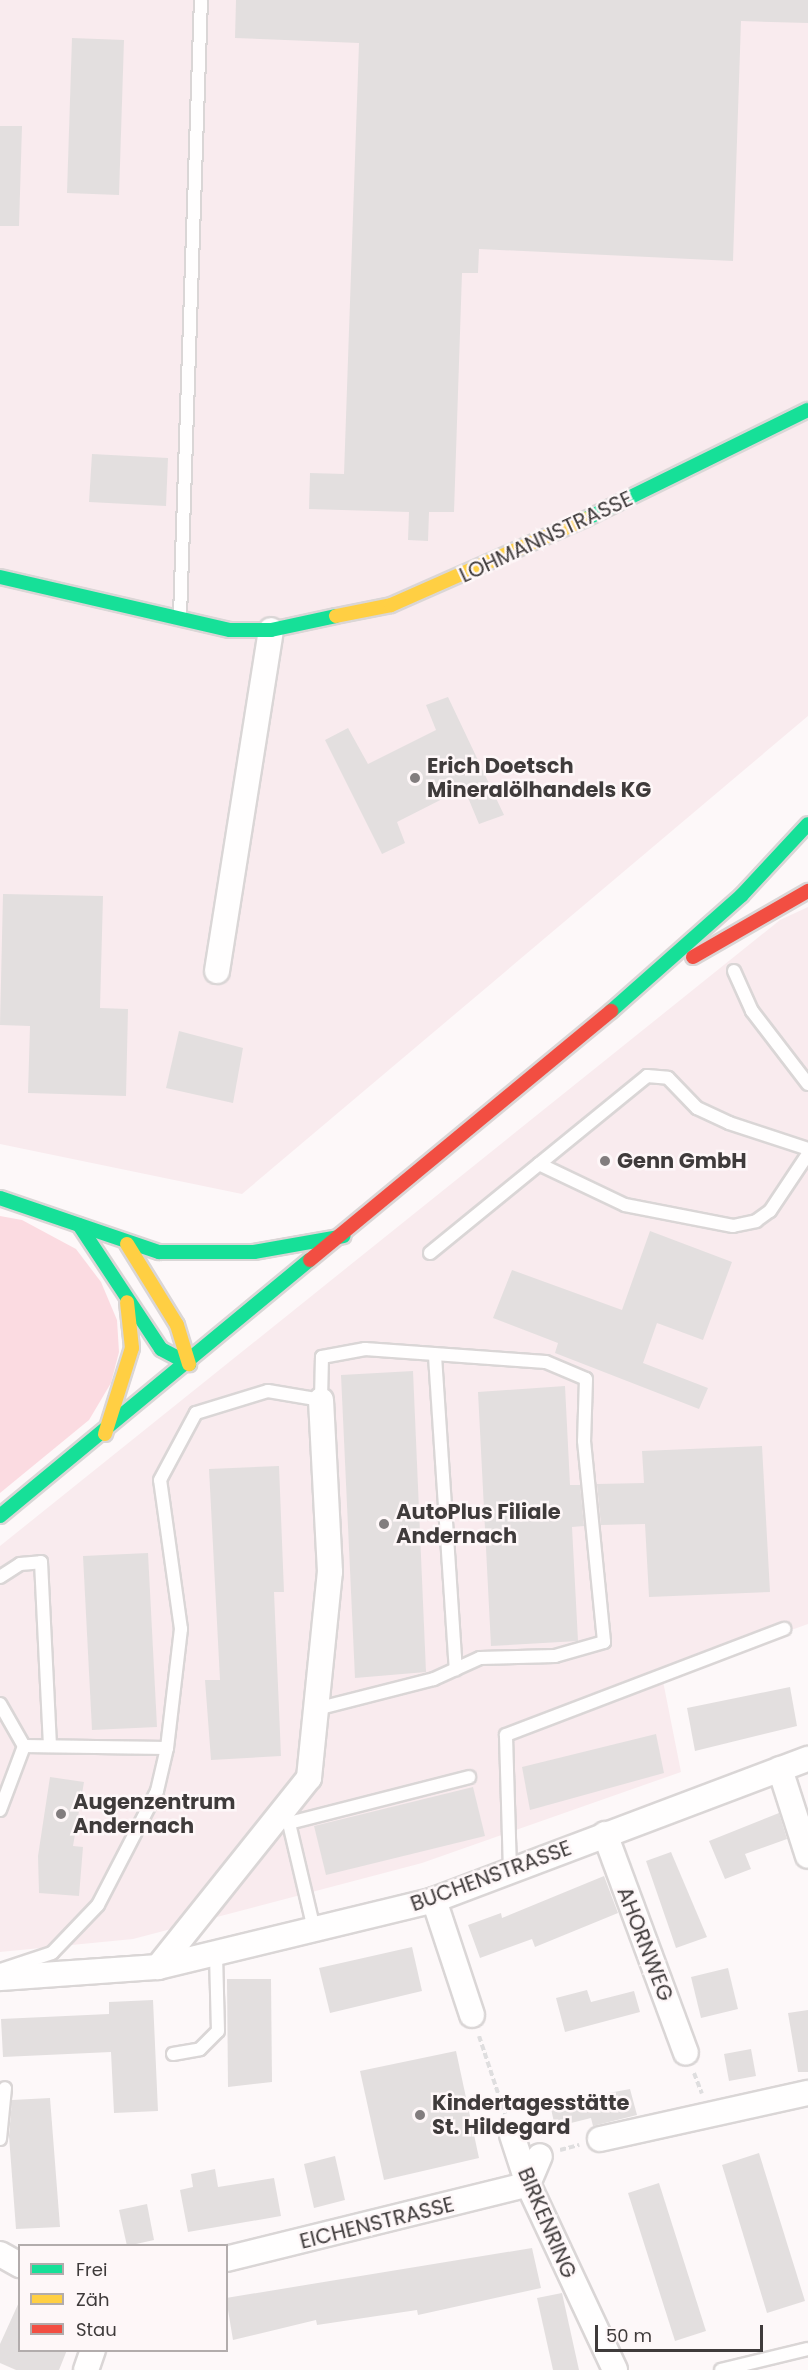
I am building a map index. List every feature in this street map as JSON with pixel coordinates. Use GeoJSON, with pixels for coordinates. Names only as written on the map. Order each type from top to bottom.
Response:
{"type":"FeatureCollection","features":[{"type":"Feature","properties":{"kind":"main road","name":"LOHMANNSTRASSE"},"geometry":{"type":"LineString","coordinates":[[0,577],[230,630],[271,630],[390,605],[423,592],[519,552],[808,410]]}},
{"type":"Feature","properties":{"kind":"main road"},"geometry":{"type":"LineString","coordinates":[[0,1516],[105,1434],[637,990],[741,896],[808,824]]}},
{"type":"Feature","properties":{"kind":"main road"},"geometry":{"type":"LineString","coordinates":[[741,896],[789,867]]}},
{"type":"Feature","properties":{"kind":"main road"},"geometry":{"type":"LineString","coordinates":[[637,990],[808,891]]}},
{"type":"Feature","properties":{"kind":"main road"},"geometry":{"type":"LineString","coordinates":[[0,1198],[44,1209],[127,1244],[159,1252],[233,1253],[344,1236]]}},
{"type":"Feature","properties":{"kind":"main road"},"geometry":{"type":"LineString","coordinates":[[79,1225],[161,1350],[189,1364]]}},
{"type":"Feature","properties":{"kind":"main road"},"geometry":{"type":"LineString","coordinates":[[127,1244],[177,1324],[189,1364]]}},
{"type":"Feature","properties":{"kind":"main road"},"geometry":{"type":"LineString","coordinates":[[105,1434],[125,1384],[132,1348],[127,1300]]}},
{"type":"Feature","properties":{"kind":"street"},"geometry":{"type":"LineString","coordinates":[[217,971],[271,630]]}},
{"type":"Feature","properties":{"kind":"street"},"geometry":{"type":"LineString","coordinates":[[159,1967],[309,1778],[330,1572],[321,1400]]}},
{"type":"Feature","properties":{"kind":"street","name":"BUCHENSTRASSE"},"geometry":{"type":"LineString","coordinates":[[0,1978],[159,1967],[434,1900],[808,1759]]}},
{"type":"Feature","properties":{"kind":"street"},"geometry":{"type":"LineString","coordinates":[[780,1769],[808,1856]]}},
{"type":"Feature","properties":{"kind":"street","name":"AHORNWEG"},"geometry":{"type":"LineString","coordinates":[[605,1834],[686,2053]]}},
{"type":"Feature","properties":{"kind":"street"},"geometry":{"type":"LineString","coordinates":[[434,1900],[472,2015]]}},
{"type":"Feature","properties":{"kind":"street"},"geometry":{"type":"LineString","coordinates":[[600,2139],[808,2093]]}},
{"type":"Feature","properties":{"kind":"street","name":"BIRKENRING"},"geometry":{"type":"LineString","coordinates":[[512,2135],[528,2184],[615,2370]]}},
{"type":"Feature","properties":{"kind":"street"},"geometry":{"type":"LineString","coordinates":[[528,2184],[540,2156]]}},
{"type":"Feature","properties":{"kind":"street","name":"EICHENSTRASSE"},"geometry":{"type":"LineString","coordinates":[[228,2259],[528,2184]]}},
{"type":"Feature","properties":{"kind":"street"},"geometry":{"type":"LineString","coordinates":[[0,2254],[18,2264]]}},
{"type":"Feature","properties":{"kind":"street"},"geometry":{"type":"LineString","coordinates":[[86,2370],[92,2352]]}},
{"type":"Feature","properties":{"kind":"lane"},"geometry":{"type":"LineString","coordinates":[[180,620],[201,0]]}},
{"type":"Feature","properties":{"kind":"lane"},"geometry":{"type":"LineString","coordinates":[[734,971],[752,1011],[808,1084]]}},
{"type":"Feature","properties":{"kind":"lane"},"geometry":{"type":"LineString","coordinates":[[430,1253],[647,1076],[658,1075],[697,1108],[808,1149]]}},
{"type":"Feature","properties":{"kind":"lane"},"geometry":{"type":"LineString","coordinates":[[540,1164],[625,1204],[733,1226],[756,1221],[770,1211],[808,1154]]}},
{"type":"Feature","properties":{"kind":"lane"},"geometry":{"type":"LineString","coordinates":[[0,1970],[52,1953],[98,1905],[157,1791],[167,1748],[180,1629],[160,1480],[196,1413],[268,1391],[321,1400],[322,1357],[365,1349],[435,1356],[546,1362],[586,1379],[584,1441],[604,1642],[555,1656],[480,1658],[456,1669],[316,1709]]}},
{"type":"Feature","properties":{"kind":"lane"},"geometry":{"type":"LineString","coordinates":[[435,1356],[456,1669]]}},
{"type":"Feature","properties":{"kind":"lane"},"geometry":{"type":"LineString","coordinates":[[0,1577],[20,1564],[41,1562],[50,1745]]}},
{"type":"Feature","properties":{"kind":"lane"},"geometry":{"type":"LineString","coordinates":[[510,1871],[506,1736],[784,1629]]}},
{"type":"Feature","properties":{"kind":"lane"},"geometry":{"type":"LineString","coordinates":[[0,1704],[24,1746]]}},
{"type":"Feature","properties":{"kind":"lane"},"geometry":{"type":"LineString","coordinates":[[24,1746],[167,1748]]}},
{"type":"Feature","properties":{"kind":"lane"},"geometry":{"type":"LineString","coordinates":[[0,1810],[24,1746]]}},
{"type":"Feature","properties":{"kind":"lane"},"geometry":{"type":"LineString","coordinates":[[314,1929],[289,1823],[469,1777]]}},
{"type":"Feature","properties":{"kind":"lane"},"geometry":{"type":"LineString","coordinates":[[173,2054],[200,2049],[218,2031],[216,1953]]}},
{"type":"Feature","properties":{"kind":"lane"},"geometry":{"type":"LineString","coordinates":[[0,2139],[5,2088]]}},
{"type":"Feature","properties":{"kind":"lane"},"geometry":{"type":"LineString","coordinates":[[721,2370],[808,2349]]}},
{"type":"Feature","properties":{"kind":"path"},"geometry":{"type":"LineString","coordinates":[[472,2015],[512,2135]]}},
{"type":"Feature","properties":{"kind":"path"},"geometry":{"type":"LineString","coordinates":[[686,2053],[710,2116]]}},
{"type":"Feature","properties":{"kind":"path"},"geometry":{"type":"LineString","coordinates":[[540,2156],[600,2139]]}},
{"type":"Feature","properties":{"kind":"shaded area"},"geometry":{"type":"Polygon","coordinates":[[[0,0],[808,0],[808,716],[242,1194],[0,1144],[0,0]]]}},
{"type":"Feature","properties":{"kind":"shaded area"},"geometry":{"type":"Polygon","coordinates":[[[808,907],[808,1624],[662,1676],[681,1772],[422,1863],[133,1939],[0,1952],[0,1546],[780,920],[808,907]]]}},
{"type":"Feature","properties":{"kind":"shaded area"},"geometry":{"type":"Polygon","coordinates":[[[0,1216],[22,1220],[76,1249],[101,1282],[117,1320],[119,1352],[111,1383],[89,1420],[0,1493],[0,1216]]]}},
{"type":"Feature","properties":{"kind":"building"},"geometry":{"type":"Polygon","coordinates":[[[236,0],[808,0],[808,23],[741,21],[733,261],[479,249],[478,273],[462,273],[454,512],[429,512],[428,541],[408,540],[409,512],[309,509],[310,473],[344,474],[359,43],[235,38],[236,0]]]}},
{"type":"Feature","properties":{"kind":"building"},"geometry":{"type":"Polygon","coordinates":[[[72,38],[124,40],[119,195],[67,193],[72,38]]]}},
{"type":"Feature","properties":{"kind":"building"},"geometry":{"type":"Polygon","coordinates":[[[0,126],[22,126],[19,226],[0,226],[0,126]]]}},
{"type":"Feature","properties":{"kind":"building"},"geometry":{"type":"Polygon","coordinates":[[[92,454],[168,458],[166,506],[89,502],[92,454]]]}},
{"type":"Feature","properties":{"kind":"building"},"geometry":{"type":"Polygon","coordinates":[[[448,697],[504,815],[479,824],[464,788],[397,822],[405,843],[382,854],[325,740],[348,728],[368,764],[436,730],[426,705],[448,697]]]}},
{"type":"Feature","properties":{"kind":"building"},"geometry":{"type":"Polygon","coordinates":[[[3,894],[103,896],[100,1008],[128,1009],[126,1096],[28,1093],[30,1026],[0,1025],[3,894]]]}},
{"type":"Feature","properties":{"kind":"building"},"geometry":{"type":"Polygon","coordinates":[[[179,1031],[243,1048],[233,1103],[166,1088],[179,1031]]]}},
{"type":"Feature","properties":{"kind":"building"},"geometry":{"type":"Polygon","coordinates":[[[650,1231],[732,1262],[703,1340],[657,1323],[643,1363],[708,1388],[699,1409],[555,1353],[558,1343],[493,1318],[512,1270],[622,1310],[650,1231]]]}},
{"type":"Feature","properties":{"kind":"building","name":"AutoPlus Filiale Andernach"},"geometry":{"type":"Polygon","coordinates":[[[413,1371],[426,1672],[355,1678],[341,1375],[413,1371]]]}},
{"type":"Feature","properties":{"kind":"building"},"geometry":{"type":"Polygon","coordinates":[[[565,1386],[570,1485],[580,1485],[584,1526],[572,1527],[578,1641],[491,1646],[478,1392],[565,1386]]]}},
{"type":"Feature","properties":{"kind":"building"},"geometry":{"type":"Polygon","coordinates":[[[762,1446],[770,1592],[649,1597],[645,1524],[601,1525],[597,1484],[644,1483],[642,1451],[762,1446]]]}},
{"type":"Feature","properties":{"kind":"building"},"geometry":{"type":"Polygon","coordinates":[[[279,1466],[284,1592],[274,1592],[281,1756],[211,1760],[205,1680],[220,1680],[209,1469],[279,1466]]]}},
{"type":"Feature","properties":{"kind":"building"},"geometry":{"type":"Polygon","coordinates":[[[148,1553],[157,1727],[92,1730],[83,1556],[148,1553]]]}},
{"type":"Feature","properties":{"kind":"building"},"geometry":{"type":"Polygon","coordinates":[[[790,1687],[797,1726],[695,1751],[687,1708],[790,1687]]]}},
{"type":"Feature","properties":{"kind":"building"},"geometry":{"type":"Polygon","coordinates":[[[656,1734],[664,1773],[530,1810],[522,1767],[656,1734]]]}},
{"type":"Feature","properties":{"kind":"building","name":"Augenzentrum Andernach"},"geometry":{"type":"Polygon","coordinates":[[[50,1777],[84,1782],[73,1846],[83,1847],[79,1896],[39,1893],[38,1856],[50,1777]]]}},
{"type":"Feature","properties":{"kind":"building"},"geometry":{"type":"Polygon","coordinates":[[[473,1787],[485,1836],[326,1875],[314,1826],[473,1787]]]}},
{"type":"Feature","properties":{"kind":"building"},"geometry":{"type":"Polygon","coordinates":[[[779,1813],[787,1839],[745,1854],[751,1869],[725,1879],[709,1841],[779,1813]]]}},
{"type":"Feature","properties":{"kind":"building"},"geometry":{"type":"Polygon","coordinates":[[[671,1852],[707,1937],[676,1948],[646,1861],[671,1852]]]}},
{"type":"Feature","properties":{"kind":"building"},"geometry":{"type":"Polygon","coordinates":[[[604,1876],[618,1913],[535,1947],[532,1939],[480,1958],[468,1925],[501,1913],[502,1918],[604,1876]]]}},
{"type":"Feature","properties":{"kind":"building"},"geometry":{"type":"Polygon","coordinates":[[[412,1947],[422,1991],[330,2013],[319,1968],[412,1947]]]}},
{"type":"Feature","properties":{"kind":"building"},"geometry":{"type":"Polygon","coordinates":[[[728,1968],[738,2009],[701,2018],[691,1977],[728,1968]]]}},
{"type":"Feature","properties":{"kind":"building"},"geometry":{"type":"Polygon","coordinates":[[[227,1979],[271,1979],[272,2082],[228,2087],[227,1979]]]}},
{"type":"Feature","properties":{"kind":"building"},"geometry":{"type":"Polygon","coordinates":[[[587,1990],[591,2002],[634,1991],[640,2012],[565,2032],[556,1998],[587,1990]]]}},
{"type":"Feature","properties":{"kind":"building"},"geometry":{"type":"Polygon","coordinates":[[[153,2000],[158,2111],[114,2113],[111,2052],[3,2057],[1,2019],[109,2014],[109,2002],[153,2000]]]}},
{"type":"Feature","properties":{"kind":"building"},"geometry":{"type":"Polygon","coordinates":[[[808,2010],[808,2072],[798,2072],[788,2013],[808,2010]]]}},
{"type":"Feature","properties":{"kind":"building"},"geometry":{"type":"Polygon","coordinates":[[[751,2049],[756,2076],[729,2081],[724,2054],[751,2049]]]}},
{"type":"Feature","properties":{"kind":"building","name":"Kindertagesstätte St. Hildegard"},"geometry":{"type":"Polygon","coordinates":[[[456,2051],[479,2158],[384,2180],[360,2071],[456,2051]]]}},
{"type":"Feature","properties":{"kind":"building"},"geometry":{"type":"Polygon","coordinates":[[[630,2089],[637,2115],[593,2126],[591,2118],[555,2127],[550,2104],[630,2089]]]}},
{"type":"Feature","properties":{"kind":"building"},"geometry":{"type":"Polygon","coordinates":[[[50,2098],[60,2227],[16,2229],[9,2136],[12,2100],[50,2098]]]}},
{"type":"Feature","properties":{"kind":"building"},"geometry":{"type":"Polygon","coordinates":[[[759,2153],[805,2301],[767,2313],[722,2165],[759,2153]]]}},
{"type":"Feature","properties":{"kind":"building"},"geometry":{"type":"Polygon","coordinates":[[[335,2156],[345,2200],[314,2208],[304,2164],[335,2156]]]}},
{"type":"Feature","properties":{"kind":"building"},"geometry":{"type":"Polygon","coordinates":[[[215,2169],[218,2187],[274,2178],[281,2216],[188,2232],[180,2190],[193,2187],[191,2174],[215,2169]]]}},
{"type":"Feature","properties":{"kind":"building"},"geometry":{"type":"Polygon","coordinates":[[[659,2183],[706,2331],[675,2341],[628,2193],[659,2183]]]}},
{"type":"Feature","properties":{"kind":"building"},"geometry":{"type":"Polygon","coordinates":[[[147,2204],[154,2240],[127,2244],[119,2210],[147,2204]]]}},
{"type":"Feature","properties":{"kind":"building"},"geometry":{"type":"Polygon","coordinates":[[[532,2248],[541,2288],[418,2315],[417,2310],[317,2325],[316,2320],[233,2340],[228,2298],[532,2248]]]}},
{"type":"Feature","properties":{"kind":"building"},"geometry":{"type":"Polygon","coordinates":[[[562,2293],[579,2370],[553,2370],[537,2298],[562,2293]]]}},
{"type":"Feature","properties":{"kind":"building"},"geometry":{"type":"Polygon","coordinates":[[[18,2304],[18,2352],[66,2352],[59,2370],[16,2370],[0,2363],[0,2344],[18,2304]]]}},
{"type":"Feature","properties":{"kind":"traffic: fast"},"geometry":{"type":"LineString","coordinates":[[586,519],[808,410]]}},
{"type":"Feature","properties":{"kind":"traffic: fast"},"geometry":{"type":"LineString","coordinates":[[0,577],[230,630],[271,630],[336,616]]}},
{"type":"Feature","properties":{"kind":"traffic: fast"},"geometry":{"type":"LineString","coordinates":[[611,1011],[741,896],[808,824]]}},
{"type":"Feature","properties":{"kind":"traffic: fast"},"geometry":{"type":"LineString","coordinates":[[0,1198],[159,1252],[254,1252],[344,1236]]}},
{"type":"Feature","properties":{"kind":"traffic: fast"},"geometry":{"type":"LineString","coordinates":[[79,1225],[161,1349],[189,1364]]}},
{"type":"Feature","properties":{"kind":"traffic: fast"},"geometry":{"type":"LineString","coordinates":[[0,1516],[310,1260]]}},
{"type":"Feature","properties":{"kind":"traffic: slow"},"geometry":{"type":"LineString","coordinates":[[336,616],[391,605],[586,519]]}},
{"type":"Feature","properties":{"kind":"traffic: slow"},"geometry":{"type":"LineString","coordinates":[[127,1244],[177,1325],[189,1364]]}},
{"type":"Feature","properties":{"kind":"traffic: slow"},"geometry":{"type":"LineString","coordinates":[[105,1434],[132,1348],[127,1302]]}},
{"type":"Feature","properties":{"kind":"traffic: jam"},"geometry":{"type":"LineString","coordinates":[[693,957],[808,891]]}},
{"type":"Feature","properties":{"kind":"traffic: jam"},"geometry":{"type":"LineString","coordinates":[[310,1260],[611,1011]]}},
{"type":"Feature","properties":{"kind":"place","name":"Erich Doetsch Mineralölhandels KG"},"geometry":{"type":"Point","coordinates":[415,778]}},
{"type":"Feature","properties":{"kind":"place","name":"Genn GmbH"},"geometry":{"type":"Point","coordinates":[605,1161]}},
{"type":"Feature","properties":{"kind":"place","name":"AutoPlus Filiale Andernach"},"geometry":{"type":"Point","coordinates":[384,1524]}},
{"type":"Feature","properties":{"kind":"place","name":"Augenzentrum Andernach"},"geometry":{"type":"Point","coordinates":[61,1814]}},
{"type":"Feature","properties":{"kind":"place","name":"Kindertagesstätte St. Hildegard"},"geometry":{"type":"Point","coordinates":[420,2115]}}]}
